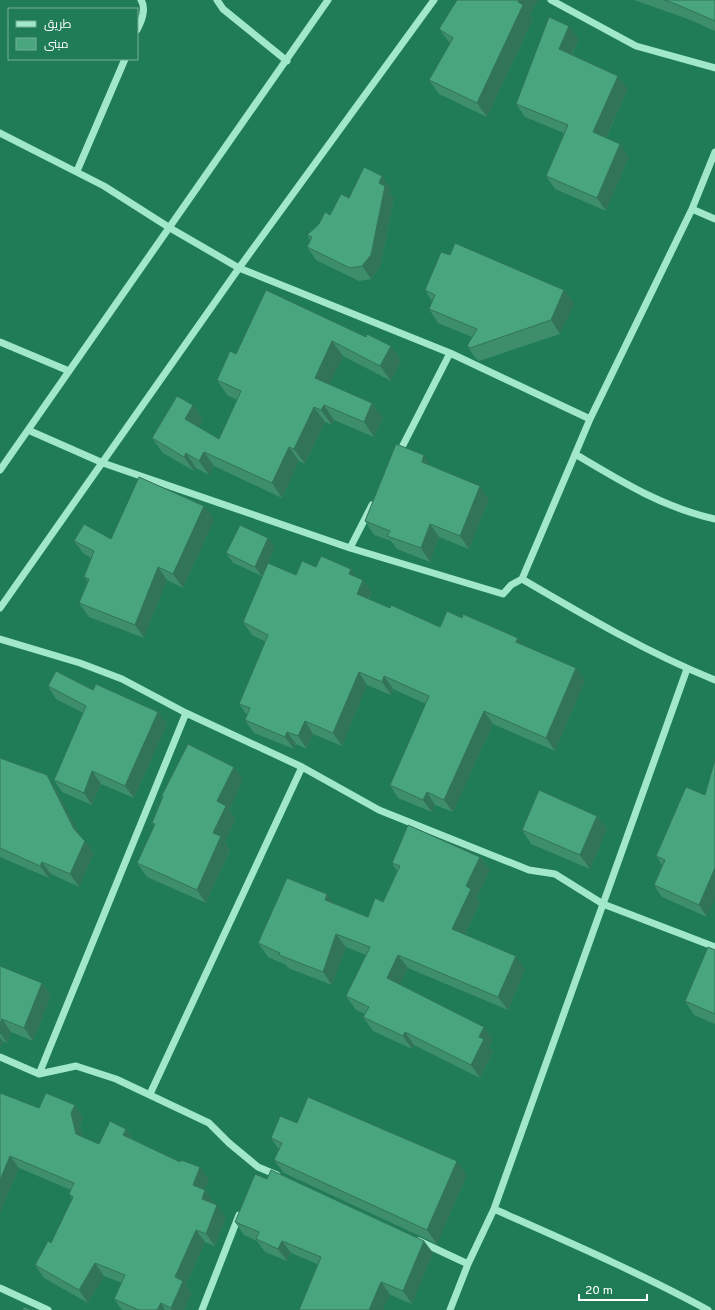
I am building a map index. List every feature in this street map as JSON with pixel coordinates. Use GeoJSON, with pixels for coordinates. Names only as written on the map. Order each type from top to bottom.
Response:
{"type":"FeatureCollection","features":[{"type":"Feature","properties":{"kind":"street"},"geometry":{"type":"LineString","coordinates":[[138,27],[143,13],[143,3],[141,0]]}},
{"type":"Feature","properties":{"kind":"street"},"geometry":{"type":"LineString","coordinates":[[217,0],[223,9],[287,61]]}},
{"type":"Feature","properties":{"kind":"street"},"geometry":{"type":"LineString","coordinates":[[0,470],[287,61],[328,0]]}},
{"type":"Feature","properties":{"kind":"street"},"geometry":{"type":"LineString","coordinates":[[0,608],[239,268],[434,0]]}},
{"type":"Feature","properties":{"kind":"street"},"geometry":{"type":"LineString","coordinates":[[551,0],[636,46],[715,68]]}},
{"type":"Feature","properties":{"kind":"street"},"geometry":{"type":"LineString","coordinates":[[76,171],[125,60]]}},
{"type":"Feature","properties":{"kind":"street"},"geometry":{"type":"LineString","coordinates":[[0,133],[76,171],[239,268],[450,353],[590,419]]}},
{"type":"Feature","properties":{"kind":"street"},"geometry":{"type":"LineString","coordinates":[[28,430],[103,463],[350,548],[503,594],[511,584],[522,579],[590,419],[692,209],[715,152]]}},
{"type":"Feature","properties":{"kind":"street"},"geometry":{"type":"LineString","coordinates":[[692,209],[715,219]]}},
{"type":"Feature","properties":{"kind":"street"},"geometry":{"type":"LineString","coordinates":[[0,342],[69,371]]}},
{"type":"Feature","properties":{"kind":"street"},"geometry":{"type":"LineString","coordinates":[[393,464],[450,353]]}},
{"type":"Feature","properties":{"kind":"street"},"geometry":{"type":"LineString","coordinates":[[575,454],[639,491],[664,503],[692,514],[715,519]]}},
{"type":"Feature","properties":{"kind":"street"},"geometry":{"type":"LineString","coordinates":[[350,548],[375,499]]}},
{"type":"Feature","properties":{"kind":"street"},"geometry":{"type":"LineString","coordinates":[[522,579],[596,623],[687,669],[715,680]]}},
{"type":"Feature","properties":{"kind":"street"},"geometry":{"type":"LineString","coordinates":[[0,639],[80,663],[122,679],[186,714],[302,767],[379,810],[529,870],[555,874],[603,904],[715,947]]}},
{"type":"Feature","properties":{"kind":"street"},"geometry":{"type":"LineString","coordinates":[[450,1310],[468,1264],[494,1209],[687,669]]}},
{"type":"Feature","properties":{"kind":"street"},"geometry":{"type":"LineString","coordinates":[[39,1074],[186,714]]}},
{"type":"Feature","properties":{"kind":"street"},"geometry":{"type":"LineString","coordinates":[[150,1094],[302,767]]}},
{"type":"Feature","properties":{"kind":"street"},"geometry":{"type":"LineString","coordinates":[[0,1057],[39,1074],[76,1066],[116,1079],[150,1094],[209,1124],[258,1167],[287,1180]]}},
{"type":"Feature","properties":{"kind":"street"},"geometry":{"type":"LineString","coordinates":[[256,1174],[258,1167]]}},
{"type":"Feature","properties":{"kind":"street"},"geometry":{"type":"LineString","coordinates":[[494,1209],[606,1258],[665,1286],[708,1310]]}},
{"type":"Feature","properties":{"kind":"street"},"geometry":{"type":"LineString","coordinates":[[202,1310],[241,1211]]}},
{"type":"Feature","properties":{"kind":"street"},"geometry":{"type":"LineString","coordinates":[[410,1237],[468,1264]]}},
{"type":"Feature","properties":{"kind":"street"},"geometry":{"type":"LineString","coordinates":[[0,1288],[48,1310]]}},
{"type":"Feature","properties":{"kind":"building"},"geometry":{"type":"Polygon","coordinates":[[[457,0],[519,0],[518,2],[523,5],[477,103],[429,80],[453,38],[439,29],[457,0]]]}},
{"type":"Feature","properties":{"kind":"building"},"geometry":{"type":"Polygon","coordinates":[[[664,0],[715,0],[715,21],[678,5],[664,0]]]}},
{"type":"Feature","properties":{"kind":"building"},"geometry":{"type":"Polygon","coordinates":[[[549,17],[569,26],[559,49],[618,76],[593,132],[620,144],[597,198],[546,176],[568,125],[516,104],[549,17]]]}},
{"type":"Feature","properties":{"kind":"building"},"geometry":{"type":"Polygon","coordinates":[[[364,167],[382,176],[379,183],[385,186],[371,255],[362,266],[350,268],[307,247],[312,237],[307,235],[319,224],[325,212],[330,215],[341,194],[349,198],[364,167]]]}},
{"type":"Feature","properties":{"kind":"building"},"geometry":{"type":"Polygon","coordinates":[[[455,243],[564,290],[551,320],[470,348],[467,346],[477,329],[429,309],[435,295],[425,290],[441,252],[450,255],[455,243]]]}},
{"type":"Feature","properties":{"kind":"building"},"geometry":{"type":"Polygon","coordinates":[[[266,290],[366,337],[367,334],[391,346],[380,366],[332,341],[315,378],[372,403],[364,422],[324,405],[321,410],[314,407],[294,449],[289,447],[272,483],[204,452],[199,461],[186,453],[184,457],[152,438],[177,396],[193,405],[185,419],[219,439],[241,391],[217,380],[230,351],[236,354],[266,290]]]}},
{"type":"Feature","properties":{"kind":"building"},"geometry":{"type":"Polygon","coordinates":[[[396,444],[424,455],[422,462],[480,486],[460,536],[430,524],[421,548],[387,536],[390,531],[365,521],[396,444]]]}},
{"type":"Feature","properties":{"kind":"building"},"geometry":{"type":"Polygon","coordinates":[[[139,477],[204,506],[173,574],[158,567],[135,625],[79,603],[89,579],[84,577],[94,551],[74,541],[84,524],[111,539],[139,477]]]}},
{"type":"Feature","properties":{"kind":"building"},"geometry":{"type":"Polygon","coordinates":[[[240,525],[268,538],[255,567],[226,553],[240,525]]]}},
{"type":"Feature","properties":{"kind":"building"},"geometry":{"type":"Polygon","coordinates":[[[321,556],[351,569],[349,574],[363,580],[357,594],[390,608],[391,605],[440,627],[447,611],[462,618],[463,614],[518,638],[516,642],[576,668],[546,738],[484,711],[444,800],[427,792],[423,800],[390,785],[429,696],[384,676],[382,682],[359,672],[333,733],[305,721],[298,736],[287,732],[285,737],[245,720],[250,708],[239,704],[268,635],[243,622],[268,563],[296,575],[302,561],[316,567],[321,556]]]}},
{"type":"Feature","properties":{"kind":"building"},"geometry":{"type":"Polygon","coordinates":[[[56,671],[93,690],[96,684],[158,712],[125,786],[92,771],[84,793],[54,780],[86,706],[48,686],[56,671]]]}},
{"type":"Feature","properties":{"kind":"building"},"geometry":{"type":"Polygon","coordinates":[[[188,744],[234,767],[217,801],[226,806],[213,833],[221,836],[197,890],[137,863],[155,824],[152,823],[163,796],[162,795],[188,744]]]}},
{"type":"Feature","properties":{"kind":"building"},"geometry":{"type":"Polygon","coordinates":[[[0,758],[47,775],[74,829],[85,841],[70,874],[42,862],[40,866],[0,848],[0,758]]]}},
{"type":"Feature","properties":{"kind":"building"},"geometry":{"type":"Polygon","coordinates":[[[715,759],[715,868],[699,905],[654,885],[665,860],[656,856],[686,787],[705,795],[715,759]]]}},
{"type":"Feature","properties":{"kind":"building"},"geometry":{"type":"Polygon","coordinates":[[[539,790],[597,816],[580,855],[522,830],[539,790]]]}},
{"type":"Feature","properties":{"kind":"building"},"geometry":{"type":"Polygon","coordinates":[[[408,825],[480,857],[466,886],[471,889],[452,929],[516,956],[498,997],[398,955],[387,978],[484,1027],[479,1037],[484,1039],[471,1065],[405,1032],[403,1036],[363,1017],[369,1007],[346,996],[370,947],[336,934],[323,972],[279,955],[280,953],[258,943],[287,878],[327,894],[325,900],[368,917],[375,898],[383,902],[400,866],[392,863],[408,825]]]}},
{"type":"Feature","properties":{"kind":"building"},"geometry":{"type":"Polygon","coordinates":[[[708,947],[715,950],[715,1014],[685,1001],[708,947]]]}},
{"type":"Feature","properties":{"kind":"building"},"geometry":{"type":"Polygon","coordinates":[[[0,966],[42,983],[24,1028],[2,1019],[0,1025],[0,966]]]}},
{"type":"Feature","properties":{"kind":"building"},"geometry":{"type":"Polygon","coordinates":[[[0,1093],[39,1108],[46,1093],[75,1105],[71,1113],[76,1134],[99,1144],[110,1121],[126,1129],[123,1135],[180,1162],[181,1160],[200,1167],[193,1185],[205,1190],[202,1199],[217,1205],[206,1234],[196,1230],[175,1277],[183,1281],[171,1308],[161,1303],[157,1310],[139,1310],[114,1299],[125,1275],[95,1263],[79,1290],[35,1265],[48,1241],[51,1243],[73,1197],[69,1194],[74,1183],[10,1156],[0,1180],[0,1093]]]}},
{"type":"Feature","properties":{"kind":"building"},"geometry":{"type":"Polygon","coordinates":[[[308,1097],[457,1161],[427,1230],[274,1160],[282,1143],[271,1138],[280,1116],[297,1123],[308,1097]]]}},
{"type":"Feature","properties":{"kind":"building"},"geometry":{"type":"Polygon","coordinates":[[[271,1170],[424,1241],[403,1291],[381,1282],[369,1310],[299,1310],[321,1257],[282,1241],[278,1249],[256,1239],[259,1232],[235,1222],[255,1174],[267,1179],[271,1170]]]}},
{"type":"Feature","properties":{"kind":"building"},"geometry":{"type":"Polygon","coordinates":[[[24,1307],[32,1310],[22,1310],[24,1307]]]}}]}
